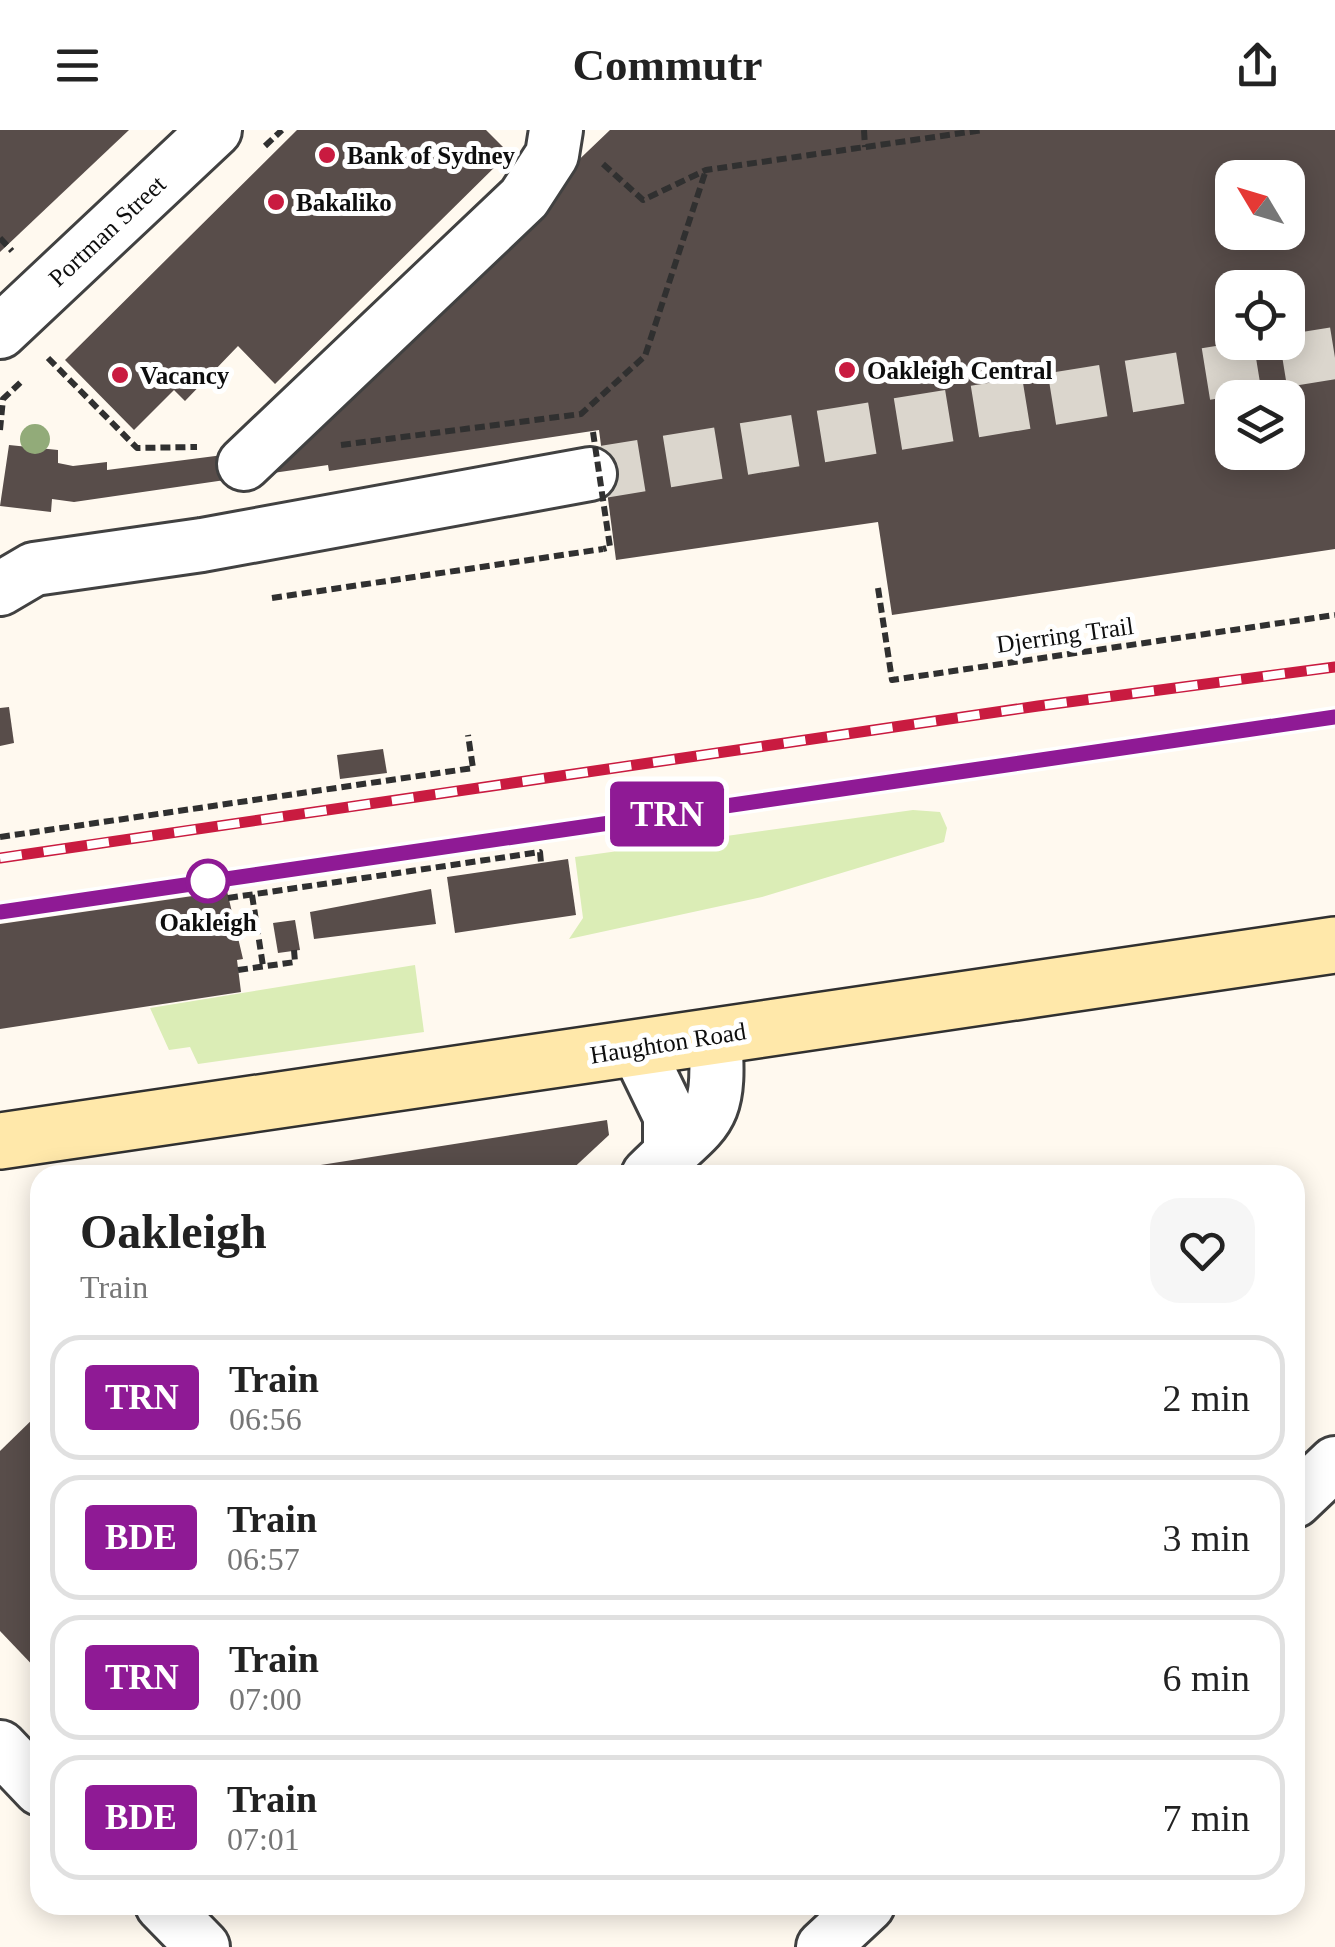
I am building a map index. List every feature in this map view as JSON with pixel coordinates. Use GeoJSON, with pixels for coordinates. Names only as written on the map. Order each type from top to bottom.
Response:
{"type":"FeatureCollection","features":[{"type":"Feature","properties":{"kind":"street","name":"Portman Street"},"geometry":{"type":"LineString","coordinates":[[0,332],[214,130]]}},
{"type":"Feature","properties":{"kind":"street"},"geometry":{"type":"LineString","coordinates":[[254,455],[524,198],[552,155],[571,137]]}},
{"type":"Feature","properties":{"kind":"street"},"geometry":{"type":"LineString","coordinates":[[11,570],[202,546],[592,453]]}},
{"type":"Feature","properties":{"kind":"street","name":"Haughton Road"},"geometry":{"type":"LineString","coordinates":[[0,1141],[1335,945]]}},
{"type":"Feature","properties":{"kind":"street"},"geometry":{"type":"LineString","coordinates":[[659,1164],[697,1132],[714,1108],[718,1078],[715,1036]]}},
{"type":"Feature","properties":{"kind":"street"},"geometry":{"type":"LineString","coordinates":[[637,1048],[670,1116],[659,1164]]}},
{"type":"Feature","properties":{"kind":"street"},"geometry":{"type":"LineString","coordinates":[[1305,1492],[1335,1463]]}},
{"type":"Feature","properties":{"kind":"street"},"geometry":{"type":"LineString","coordinates":[[172,1915],[203,1947]]}},
{"type":"Feature","properties":{"kind":"street"},"geometry":{"type":"LineString","coordinates":[[824,1947],[858,1915]]}},
{"type":"Feature","properties":{"kind":"path"},"geometry":{"type":"LineString","coordinates":[[864,130],[865,147]]}},
{"type":"Feature","properties":{"kind":"path"},"geometry":{"type":"LineString","coordinates":[[571,137],[643,200],[706,170],[983,130]]}},
{"type":"Feature","properties":{"kind":"path"},"geometry":{"type":"LineString","coordinates":[[325,447],[581,414],[646,356],[706,170]]}},
{"type":"Feature","properties":{"kind":"path"},"geometry":{"type":"LineString","coordinates":[[47,357],[137,448],[254,455]]}},
{"type":"Feature","properties":{"kind":"path"},"geometry":{"type":"LineString","coordinates":[[272,598],[610,548],[592,453]]}},
{"type":"Feature","properties":{"kind":"path","name":"Djerring Trail"},"geometry":{"type":"LineString","coordinates":[[878,588],[892,680],[1335,615]]}},
{"type":"Feature","properties":{"kind":"path"},"geometry":{"type":"LineString","coordinates":[[0,837],[473,768],[468,735]]}},
{"type":"Feature","properties":{"kind":"path"},"geometry":{"type":"LineString","coordinates":[[228,898],[540,852],[541,863]]}},
{"type":"Feature","properties":{"kind":"path"},"geometry":{"type":"LineString","coordinates":[[252,894],[263,966]]}},
{"type":"Feature","properties":{"kind":"path"},"geometry":{"type":"LineString","coordinates":[[238,970],[296,962],[294,950]]}},
{"type":"Feature","properties":{"kind":"green space"},"geometry":{"type":"Polygon","coordinates":[[[913,810],[940,812],[947,828],[944,842],[762,897],[569,939],[583,918],[575,857],[913,810]]]}},
{"type":"Feature","properties":{"kind":"green space"},"geometry":{"type":"Polygon","coordinates":[[[415,965],[424,1032],[198,1064],[190,1047],[169,1050],[150,1008],[415,965]]]}},
{"type":"Feature","properties":{"kind":"building"},"geometry":{"type":"Polygon","coordinates":[[[0,130],[129,130],[0,252],[0,130]]]}},
{"type":"Feature","properties":{"kind":"building"},"geometry":{"type":"Polygon","coordinates":[[[297,130],[486,130],[509,153],[275,384],[238,346],[185,401],[174,390],[134,430],[65,360],[297,130]]]}},
{"type":"Feature","properties":{"kind":"building","name":"Oakleigh Central"},"geometry":{"type":"Polygon","coordinates":[[[610,130],[1335,130],[1335,549],[892,615],[878,522],[616,560],[599,430],[329,471],[328,465],[74,502],[52,499],[51,512],[0,506],[9,445],[58,450],[58,463],[73,466],[107,462],[107,470],[286,447],[286,436],[321,428],[318,409],[610,130]]]}},
{"type":"Feature","properties":{"kind":"building"},"geometry":{"type":"Polygon","coordinates":[[[9,707],[14,743],[0,746],[0,708],[9,707]]]}},
{"type":"Feature","properties":{"kind":"building"},"geometry":{"type":"Polygon","coordinates":[[[383,749],[387,773],[340,779],[337,755],[383,749]]]}},
{"type":"Feature","properties":{"kind":"building"},"geometry":{"type":"Polygon","coordinates":[[[568,859],[576,915],[455,933],[447,877],[568,859]]]}},
{"type":"Feature","properties":{"kind":"building"},"geometry":{"type":"Polygon","coordinates":[[[431,889],[436,924],[314,939],[310,912],[431,889]]]}},
{"type":"Feature","properties":{"kind":"building"},"geometry":{"type":"Polygon","coordinates":[[[227,891],[243,959],[237,960],[241,992],[0,1029],[0,924],[227,891]]]}},
{"type":"Feature","properties":{"kind":"building"},"geometry":{"type":"Polygon","coordinates":[[[295,920],[300,950],[278,953],[273,923],[295,920]]]}},
{"type":"Feature","properties":{"kind":"building"},"geometry":{"type":"Polygon","coordinates":[[[607,1120],[609,1135],[577,1165],[321,1165],[607,1120]]]}},
{"type":"Feature","properties":{"kind":"building"},"geometry":{"type":"Polygon","coordinates":[[[30,1422],[30,1662],[0,1631],[0,1451],[30,1422]]]}},
{"type":"Feature","properties":{"kind":"tunnel"},"geometry":{"type":"LineString","coordinates":[[590,474],[1335,353]]}},
{"type":"Feature","properties":{"kind":"railway"},"geometry":{"type":"LineString","coordinates":[[0,858],[1038,706],[1335,667]]}},
{"type":"Feature","properties":{"kind":"railway"},"geometry":{"type":"LineString","coordinates":[[0,912],[1335,718]]}},
{"type":"Feature","properties":{"kind":"train","name":"TRN"},"geometry":{"type":"LineString","coordinates":[[0,912],[1335,717]]}},
{"type":"Feature","properties":{"kind":"place","name":"Bank of Sydney"},"geometry":{"type":"Point","coordinates":[327,155]}},
{"type":"Feature","properties":{"kind":"place","name":"Bakaliko"},"geometry":{"type":"Point","coordinates":[276,202]}},
{"type":"Feature","properties":{"kind":"place","name":"Oakleigh Central"},"geometry":{"type":"Point","coordinates":[847,370]}},
{"type":"Feature","properties":{"kind":"place","name":"Vacancy"},"geometry":{"type":"Point","coordinates":[120,375]}},
{"type":"Feature","properties":{"kind":"place","name":"Oakleigh"},"geometry":{"type":"Point","coordinates":[208,881]}}]}
